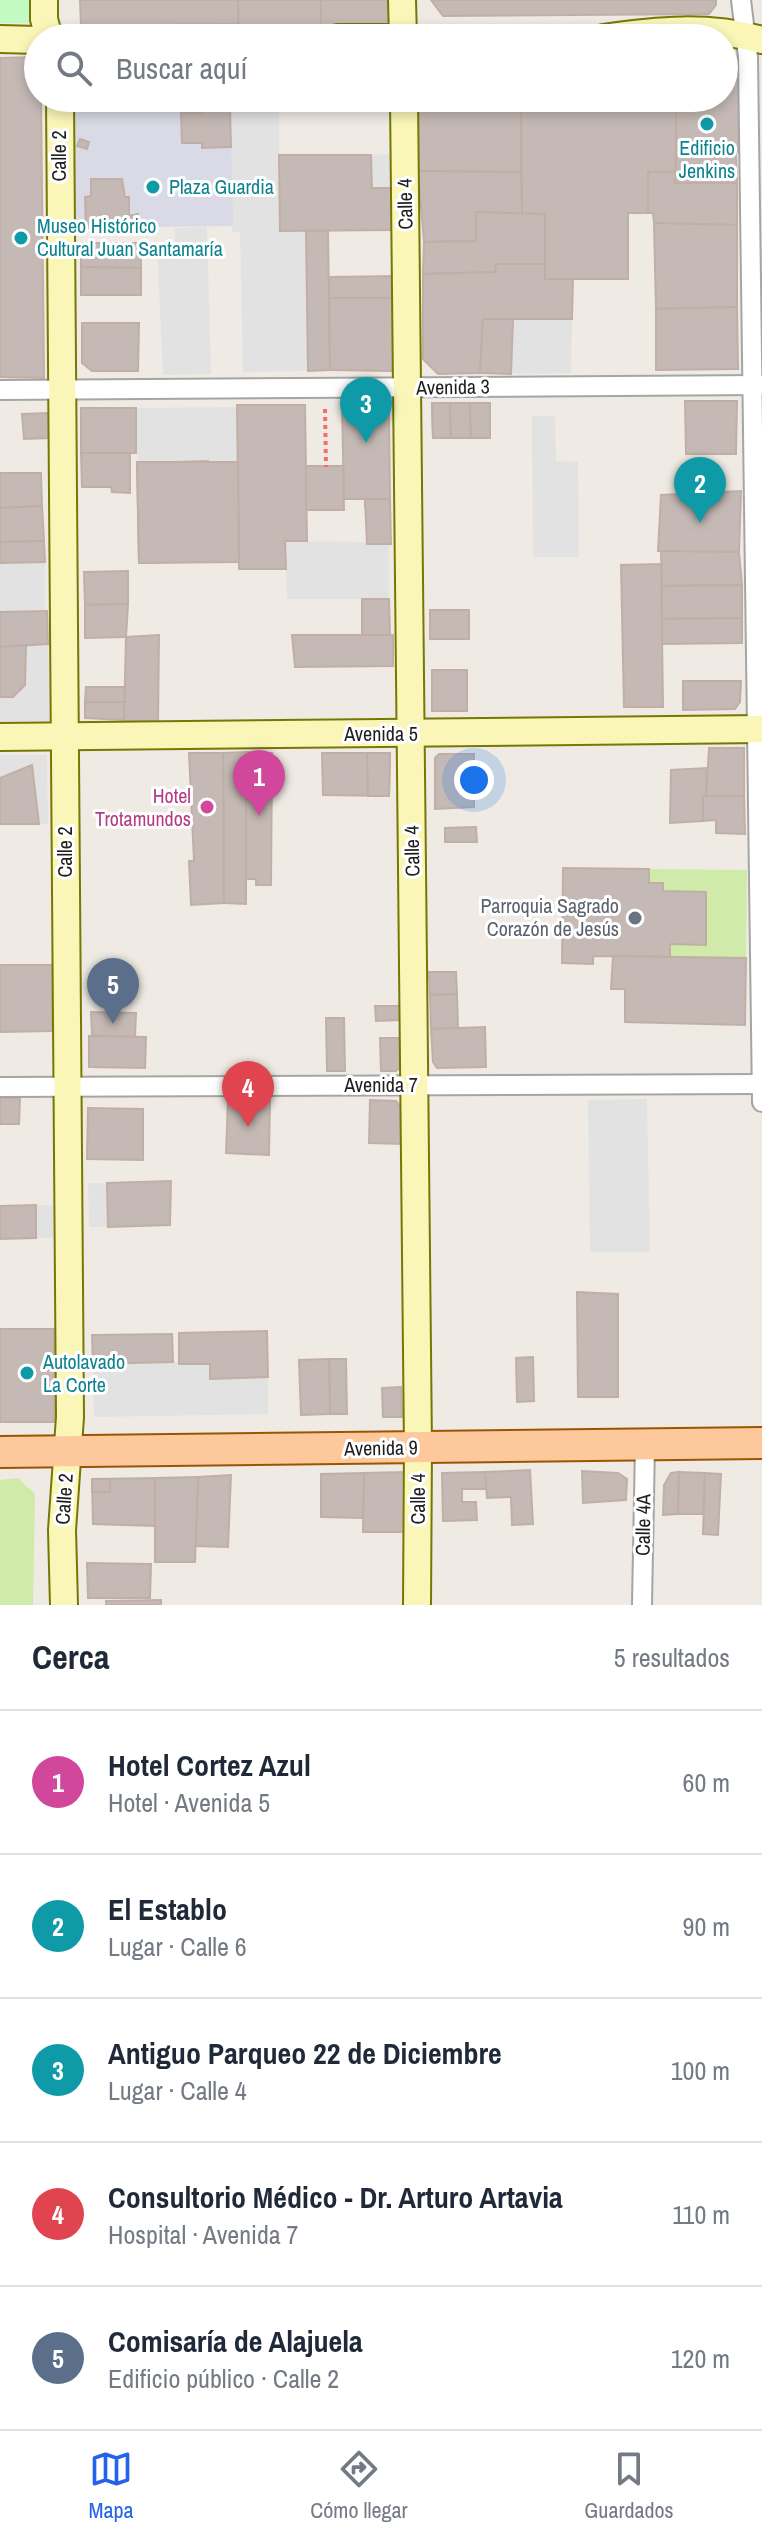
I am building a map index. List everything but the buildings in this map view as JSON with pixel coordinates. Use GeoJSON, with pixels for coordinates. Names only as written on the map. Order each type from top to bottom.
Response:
{"type":"FeatureCollection","features":[{"type":"Feature","properties":{"kind":"main road","name":"Avenida 9"},"geometry":{"type":"LineString","coordinates":[[0,1452],[762,1443]]}},
{"type":"Feature","properties":{"kind":"street"},"geometry":{"type":"LineString","coordinates":[[44,0],[45,24]]}},
{"type":"Feature","properties":{"kind":"street"},"geometry":{"type":"LineString","coordinates":[[402,0],[403,24]]}},
{"type":"Feature","properties":{"kind":"street"},"geometry":{"type":"LineString","coordinates":[[741,0],[754,37],[762,1102]]}},
{"type":"Feature","properties":{"kind":"street"},"geometry":{"type":"LineString","coordinates":[[0,39],[24,40]]}},
{"type":"Feature","properties":{"kind":"street","name":"Calle 2"},"geometry":{"type":"LineString","coordinates":[[60,112],[68,1451],[62,1530],[64,1605]]}},
{"type":"Feature","properties":{"kind":"street","name":"Calle 4"},"geometry":{"type":"LineString","coordinates":[[404,112],[417,1605]]}},
{"type":"Feature","properties":{"kind":"street","name":"Avenida 3"},"geometry":{"type":"LineString","coordinates":[[0,390],[757,385]]}},
{"type":"Feature","properties":{"kind":"street","name":"Avenida 5"},"geometry":{"type":"LineString","coordinates":[[0,737],[760,729]]}},
{"type":"Feature","properties":{"kind":"street","name":"Avenida 7"},"geometry":{"type":"LineString","coordinates":[[0,1087],[762,1084]]}},
{"type":"Feature","properties":{"kind":"street","name":"Calle 4A"},"geometry":{"type":"LineString","coordinates":[[642,1605],[645,1444]]}},
{"type":"Feature","properties":{"kind":"path"},"geometry":{"type":"LineString","coordinates":[[325,409],[326,467]]}},
{"type":"Feature","properties":{"kind":"green space"},"geometry":{"type":"Polygon","coordinates":[[[0,0],[32,0],[32,23],[0,23],[0,0]]]}},
{"type":"Feature","properties":{"kind":"green space"},"geometry":{"type":"Polygon","coordinates":[[[649,869],[747,870],[746,958],[670,957],[670,944],[706,944],[706,892],[663,891],[662,883],[649,883],[649,869]]]}},
{"type":"Feature","properties":{"kind":"green space"},"geometry":{"type":"Polygon","coordinates":[[[18,1478],[35,1494],[33,1605],[0,1605],[0,1480],[18,1478]]]}},
{"type":"Feature","properties":{"kind":"shaded area","name":"Plaza Guardia"},"geometry":{"type":"Polygon","coordinates":[[[72,112],[230,112],[233,226],[74,228],[72,112]]]}},
{"type":"Feature","properties":{"kind":"shaded area"},"geometry":{"type":"Polygon","coordinates":[[[230,112],[279,112],[280,230],[306,231],[308,371],[243,372],[240,232],[232,232],[230,112]]]}},
{"type":"Feature","properties":{"kind":"shaded area"},"geometry":{"type":"Polygon","coordinates":[[[391,154],[392,188],[372,188],[371,155],[391,154]]]}},
{"type":"Feature","properties":{"kind":"shaded area"},"geometry":{"type":"Polygon","coordinates":[[[207,227],[211,374],[163,375],[157,243],[175,243],[175,228],[207,227]]]}},
{"type":"Feature","properties":{"kind":"shaded area"},"geometry":{"type":"Polygon","coordinates":[[[513,319],[572,319],[571,373],[511,374],[513,319]]]}},
{"type":"Feature","properties":{"kind":"shaded area"},"geometry":{"type":"Polygon","coordinates":[[[237,407],[238,462],[137,462],[136,408],[237,407]]]}},
{"type":"Feature","properties":{"kind":"shaded area"},"geometry":{"type":"Polygon","coordinates":[[[532,416],[555,416],[556,461],[578,462],[579,557],[533,557],[532,416]]]}},
{"type":"Feature","properties":{"kind":"shaded area"},"geometry":{"type":"Polygon","coordinates":[[[285,541],[389,544],[389,599],[287,599],[285,541]]]}},
{"type":"Feature","properties":{"kind":"shaded area"},"geometry":{"type":"Polygon","coordinates":[[[45,562],[45,611],[0,612],[0,563],[45,562]]]}},
{"type":"Feature","properties":{"kind":"shaded area"},"geometry":{"type":"Polygon","coordinates":[[[48,644],[50,723],[0,723],[0,697],[13,697],[25,685],[26,645],[48,644]]]}},
{"type":"Feature","properties":{"kind":"shaded area"},"geometry":{"type":"Polygon","coordinates":[[[0,755],[47,755],[48,824],[39,824],[32,765],[0,778],[0,755]]]}},
{"type":"Feature","properties":{"kind":"shaded area"},"geometry":{"type":"Polygon","coordinates":[[[647,1099],[650,1252],[590,1252],[588,1100],[647,1099]]]}},
{"type":"Feature","properties":{"kind":"shaded area"},"geometry":{"type":"Polygon","coordinates":[[[88,1183],[107,1183],[108,1227],[89,1227],[88,1183]]]}},
{"type":"Feature","properties":{"kind":"shaded area"},"geometry":{"type":"Polygon","coordinates":[[[36,1205],[53,1205],[53,1238],[36,1238],[36,1205]]]}},
{"type":"Feature","properties":{"kind":"shaded area"},"geometry":{"type":"Polygon","coordinates":[[[93,1364],[210,1364],[211,1379],[268,1377],[268,1414],[94,1417],[93,1364]]]}},
{"type":"Feature","properties":{"kind":"place","name":"Edificio Jenkins"},"geometry":{"type":"Point","coordinates":[707,124]}},
{"type":"Feature","properties":{"kind":"place","name":"Plaza Guardia"},"geometry":{"type":"Point","coordinates":[153,187]}},
{"type":"Feature","properties":{"kind":"place","name":"Museo Histórico Cultural Juan Santamaría"},"geometry":{"type":"Point","coordinates":[21,238]}},
{"type":"Feature","properties":{"kind":"place","name":"Antiguo Parqueo 22 de Diciembre"},"geometry":{"type":"Point","coordinates":[366,443]}},
{"type":"Feature","properties":{"kind":"place","name":"El Establo"},"geometry":{"type":"Point","coordinates":[700,523]}},
{"type":"Feature","properties":{"kind":"place","name":"Hotel Trotamundos"},"geometry":{"type":"Point","coordinates":[207,807]}},
{"type":"Feature","properties":{"kind":"place","name":"Hotel Cortez Azul"},"geometry":{"type":"Point","coordinates":[259,816]}},
{"type":"Feature","properties":{"kind":"place","name":"Parroquia Sagrado Corazón de Jesús"},"geometry":{"type":"Point","coordinates":[635,918]}},
{"type":"Feature","properties":{"kind":"place","name":"Comisaría de Alajuela"},"geometry":{"type":"Point","coordinates":[113,1024]}},
{"type":"Feature","properties":{"kind":"place","name":"Consultorio Médico - Dr. Arturo Artavia"},"geometry":{"type":"Point","coordinates":[248,1127]}},
{"type":"Feature","properties":{"kind":"place","name":"Autolavado La Corte"},"geometry":{"type":"Point","coordinates":[27,1373]}}]}
